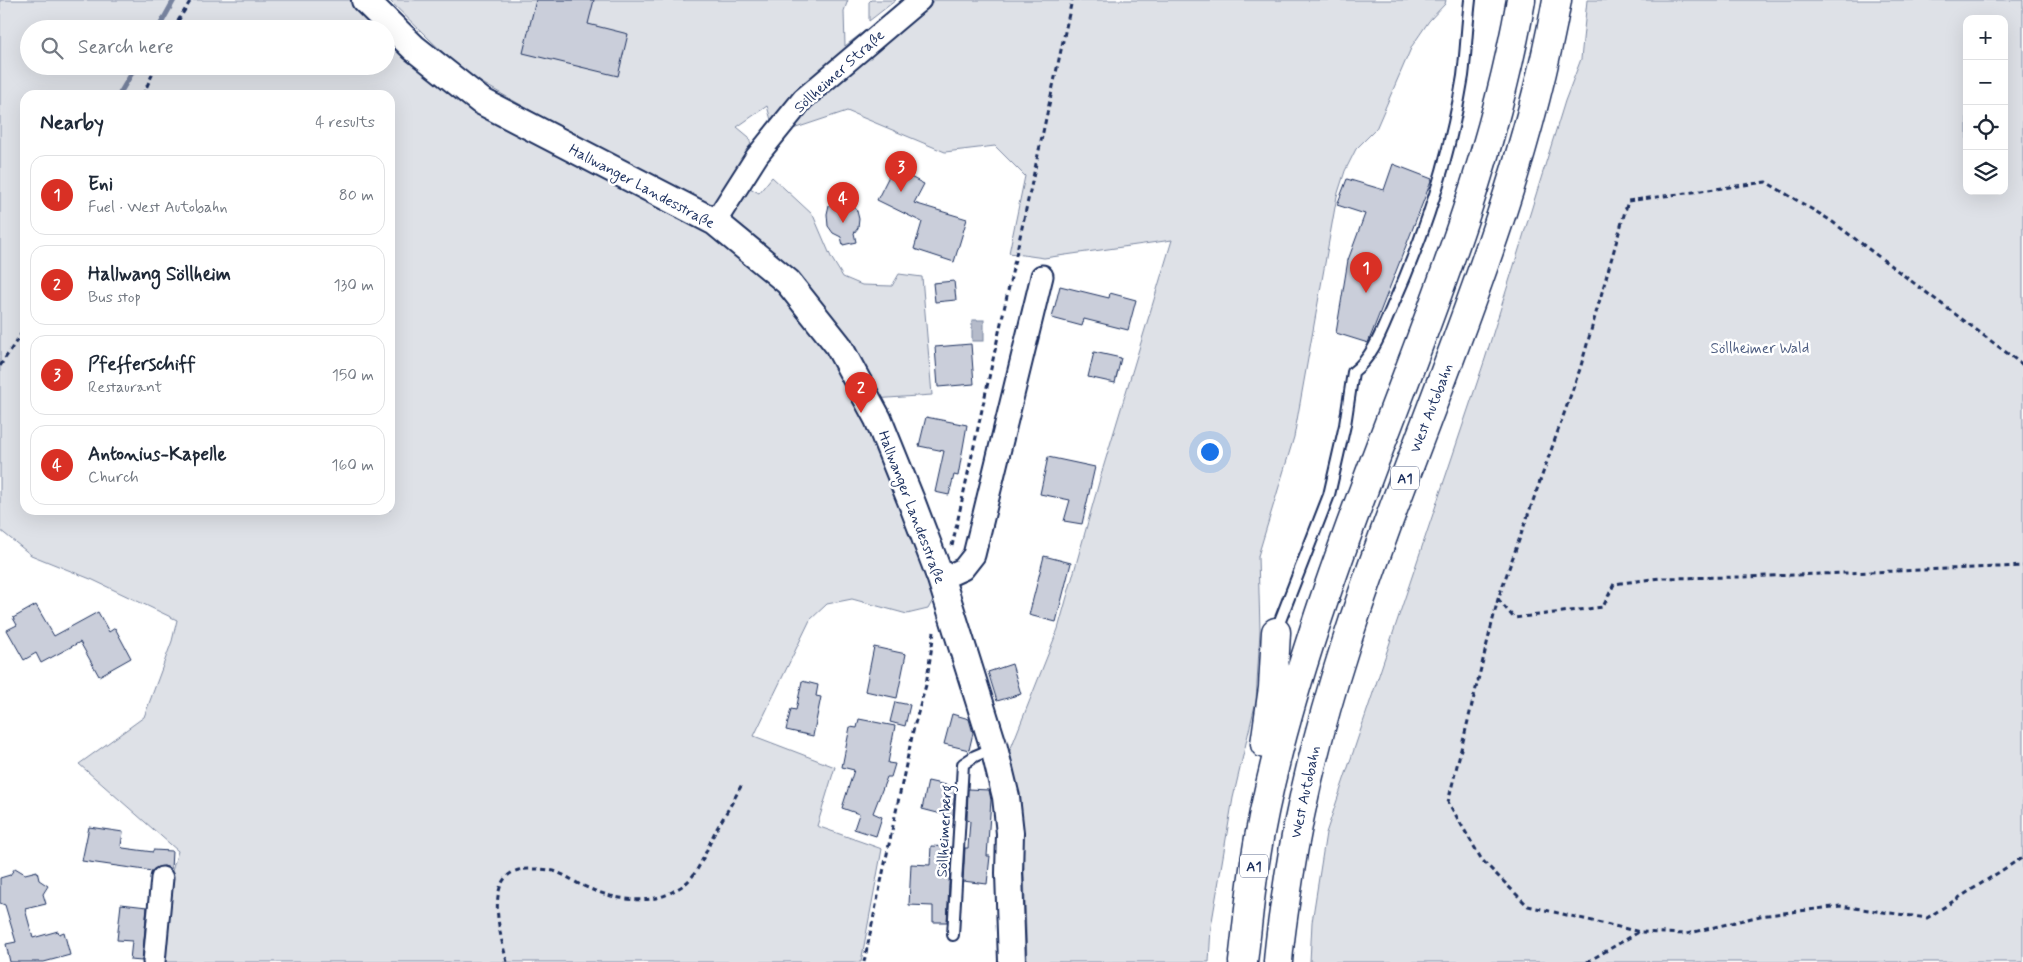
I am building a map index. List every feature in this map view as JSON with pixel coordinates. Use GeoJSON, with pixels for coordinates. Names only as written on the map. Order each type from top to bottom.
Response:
{"type":"FeatureCollection","features":[{"type":"Feature","properties":{"kind":"highway","name":"A1"},"geometry":{"type":"LineString","coordinates":[[1244,962],[1255,861],[1273,772],[1317,619],[1464,222],[1504,84],[1521,0]]}},
{"type":"Feature","properties":{"kind":"highway","name":"West Autobahn"},"geometry":{"type":"LineString","coordinates":[[1278,962],[1294,845],[1314,746],[1371,569],[1502,216],[1539,89],[1557,0]]}},
{"type":"Feature","properties":{"kind":"highway"},"geometry":{"type":"LineString","coordinates":[[1273,772],[1264,742],[1271,711],[1276,632]]}},
{"type":"Feature","properties":{"kind":"street","name":"Hallwanger Landesstraße"},"geometry":{"type":"LineString","coordinates":[[365,0],[385,20]]}},
{"type":"Feature","properties":{"kind":"street","name":"Söllheimer Straße"},"geometry":{"type":"LineString","coordinates":[[714,222],[757,156],[803,99],[920,0]]}},
{"type":"Feature","properties":{"kind":"street","name":"Hallwanger Landesstraße"},"geometry":{"type":"LineString","coordinates":[[395,29],[414,48],[481,101],[714,222],[788,282],[838,345],[878,419],[941,578],[994,748],[1006,797],[1010,833],[1009,873],[1012,962]]}},
{"type":"Feature","properties":{"kind":"street"},"geometry":{"type":"LineString","coordinates":[[941,578],[963,569],[974,554],[1042,276]]}},
{"type":"Feature","properties":{"kind":"street"},"geometry":{"type":"LineString","coordinates":[[154,962],[162,878]]}},
{"type":"Feature","properties":{"kind":"lane"},"geometry":{"type":"LineString","coordinates":[[1276,632],[1329,495],[1345,425],[1353,372],[1361,366],[1374,347],[1408,272],[1444,170],[1463,75],[1470,0]]}},
{"type":"Feature","properties":{"kind":"lane","name":"Söllheimerberg"},"geometry":{"type":"LineString","coordinates":[[952,935],[963,764],[975,756],[994,748]]}},
{"type":"Feature","properties":{"kind":"path"},"geometry":{"type":"LineString","coordinates":[[179,20],[191,0]]}},
{"type":"Feature","properties":{"kind":"path"},"geometry":{"type":"LineString","coordinates":[[941,578],[943,562],[950,553],[963,501],[1072,0]]}},
{"type":"Feature","properties":{"kind":"path"},"geometry":{"type":"LineString","coordinates":[[145,90],[152,75]]}},
{"type":"Feature","properties":{"kind":"path"},"geometry":{"type":"LineString","coordinates":[[2023,365],[1830,220],[1766,182],[1628,201],[1580,369],[1498,599],[1448,802],[1482,860],[1528,906],[1640,932],[1686,934],[1760,916],[1840,906],[1927,918],[2023,857]]}},
{"type":"Feature","properties":{"kind":"path"},"geometry":{"type":"LineString","coordinates":[[0,366],[20,336]]}},
{"type":"Feature","properties":{"kind":"path"},"geometry":{"type":"LineString","coordinates":[[1498,599],[1514,618],[1603,607],[1614,584],[1660,578],[1744,577],[2023,566]]}},
{"type":"Feature","properties":{"kind":"path"},"geometry":{"type":"LineString","coordinates":[[864,962],[914,728],[926,685],[935,626]]}},
{"type":"Feature","properties":{"kind":"path"},"geometry":{"type":"LineString","coordinates":[[507,962],[499,928],[497,904],[499,890],[508,874],[521,869],[558,872],[581,885],[608,895],[628,900],[650,901],[687,883],[700,864],[742,784]]}},
{"type":"Feature","properties":{"kind":"path"},"geometry":{"type":"LineString","coordinates":[[1587,962],[1640,932]]}},
{"type":"Feature","properties":{"kind":"green space"},"geometry":{"type":"Polygon","coordinates":[[[0,0],[352,0],[371,20],[20,20],[20,75],[395,75],[395,44],[572,134],[463,72],[389,0],[848,0],[844,11],[845,46],[905,0],[1446,0],[1445,4],[1429,21],[1412,46],[1376,129],[1356,149],[1345,171],[1337,196],[1294,437],[1258,556],[1260,630],[1256,701],[1233,798],[1211,927],[1209,962],[1027,962],[1023,838],[1007,758],[1058,629],[1103,468],[1172,240],[1044,258],[1009,253],[1025,176],[995,146],[945,152],[847,111],[793,129],[771,120],[767,106],[737,127],[749,137],[752,149],[748,187],[759,193],[772,177],[813,215],[831,257],[843,277],[862,285],[892,286],[899,274],[922,277],[932,395],[859,400],[897,487],[934,598],[928,609],[907,614],[852,599],[827,604],[810,620],[754,736],[835,767],[817,826],[882,849],[861,962],[162,962],[172,871],[178,851],[79,764],[144,717],[172,641],[177,620],[93,580],[31,555],[0,530],[0,0]]]}},
{"type":"Feature","properties":{"kind":"green space"},"geometry":{"type":"Polygon","coordinates":[[[871,0],[896,0],[869,21],[869,2],[871,0]]]}},
{"type":"Feature","properties":{"kind":"green space","name":"Söllheimer Wald"},"geometry":{"type":"Polygon","coordinates":[[[1587,0],[2023,0],[2023,962],[1310,962],[1312,922],[1326,833],[1485,359],[1565,101],[1581,59],[1587,0]]]}},
{"type":"Feature","properties":{"kind":"water"},"geometry":{"type":"Polygon","coordinates":[[[972,320],[984,320],[984,341],[972,341],[972,320]]]}},
{"type":"Feature","properties":{"kind":"building"},"geometry":{"type":"Polygon","coordinates":[[[536,0],[594,0],[588,24],[628,34],[618,76],[523,53],[536,0]]]}},
{"type":"Feature","properties":{"kind":"building"},"geometry":{"type":"Polygon","coordinates":[[[1393,164],[1432,179],[1368,343],[1336,333],[1348,260],[1365,214],[1337,205],[1347,179],[1384,190],[1393,164]]]}},
{"type":"Feature","properties":{"kind":"building"},"geometry":{"type":"Polygon","coordinates":[[[893,168],[924,184],[914,203],[967,219],[954,262],[914,249],[922,222],[877,200],[893,168]]]}},
{"type":"Feature","properties":{"kind":"building"},"geometry":{"type":"Polygon","coordinates":[[[844,198],[851,202],[857,211],[859,219],[858,228],[854,233],[856,242],[843,245],[841,237],[833,233],[828,226],[827,214],[829,205],[834,199],[844,198]]]}},
{"type":"Feature","properties":{"kind":"building"},"geometry":{"type":"Polygon","coordinates":[[[954,281],[956,300],[935,302],[933,283],[954,281]]]}},
{"type":"Feature","properties":{"kind":"building"},"geometry":{"type":"Polygon","coordinates":[[[1060,286],[1109,298],[1110,293],[1136,300],[1128,330],[1084,319],[1082,326],[1052,318],[1060,286]]]}},
{"type":"Feature","properties":{"kind":"building"},"geometry":{"type":"Polygon","coordinates":[[[971,344],[974,384],[938,387],[935,347],[971,344]]]}},
{"type":"Feature","properties":{"kind":"building"},"geometry":{"type":"Polygon","coordinates":[[[1094,352],[1121,358],[1115,383],[1088,377],[1094,352]]]}},
{"type":"Feature","properties":{"kind":"building"},"geometry":{"type":"Polygon","coordinates":[[[926,417],[967,425],[958,476],[954,475],[949,495],[935,492],[944,451],[919,446],[926,417]]]}},
{"type":"Feature","properties":{"kind":"building"},"geometry":{"type":"Polygon","coordinates":[[[1048,457],[1095,467],[1082,524],[1064,521],[1070,500],[1040,494],[1048,457]]]}},
{"type":"Feature","properties":{"kind":"building"},"geometry":{"type":"Polygon","coordinates":[[[1044,556],[1071,563],[1056,622],[1029,615],[1044,556]]]}},
{"type":"Feature","properties":{"kind":"building"},"geometry":{"type":"Polygon","coordinates":[[[36,605],[54,636],[98,612],[109,632],[115,628],[131,658],[99,676],[80,642],[41,663],[36,653],[24,660],[7,630],[17,625],[13,618],[36,605]]]}},
{"type":"Feature","properties":{"kind":"building"},"geometry":{"type":"Polygon","coordinates":[[[874,647],[906,654],[897,698],[865,691],[874,647]]]}},
{"type":"Feature","properties":{"kind":"building"},"geometry":{"type":"Polygon","coordinates":[[[1012,664],[1021,694],[997,701],[988,672],[1012,664]]]}},
{"type":"Feature","properties":{"kind":"building"},"geometry":{"type":"Polygon","coordinates":[[[802,681],[818,685],[816,696],[821,697],[813,736],[786,730],[791,709],[796,710],[802,681]]]}},
{"type":"Feature","properties":{"kind":"building"},"geometry":{"type":"Polygon","coordinates":[[[895,702],[910,705],[905,726],[890,722],[895,702]]]}},
{"type":"Feature","properties":{"kind":"building"},"geometry":{"type":"Polygon","coordinates":[[[952,714],[969,719],[973,733],[969,750],[944,744],[952,714]]]}},
{"type":"Feature","properties":{"kind":"building"},"geometry":{"type":"Polygon","coordinates":[[[859,719],[895,726],[888,763],[895,764],[891,777],[887,777],[873,813],[882,817],[876,836],[854,829],[859,814],[842,808],[854,770],[842,767],[850,727],[857,728],[859,719]]]}},
{"type":"Feature","properties":{"kind":"building"},"geometry":{"type":"Polygon","coordinates":[[[928,781],[955,787],[953,817],[922,809],[928,781]]]}},
{"type":"Feature","properties":{"kind":"building"},"geometry":{"type":"Polygon","coordinates":[[[968,789],[989,790],[991,800],[987,856],[990,856],[987,884],[963,881],[965,848],[968,848],[970,821],[967,820],[968,789]]]}},
{"type":"Feature","properties":{"kind":"building"},"geometry":{"type":"Polygon","coordinates":[[[89,827],[123,832],[121,846],[123,848],[153,852],[153,850],[172,851],[171,869],[164,866],[152,871],[82,861],[89,827]]]}},
{"type":"Feature","properties":{"kind":"building"},"geometry":{"type":"Polygon","coordinates":[[[931,846],[951,847],[947,922],[933,922],[933,906],[909,905],[911,864],[930,865],[931,846]]]}},
{"type":"Feature","properties":{"kind":"building"},"geometry":{"type":"Polygon","coordinates":[[[15,868],[25,874],[37,871],[39,880],[48,886],[43,894],[46,904],[25,909],[33,938],[58,931],[59,934],[64,932],[70,955],[44,962],[10,962],[6,944],[16,942],[5,905],[0,903],[0,878],[10,875],[15,868]]]}},
{"type":"Feature","properties":{"kind":"building"},"geometry":{"type":"Polygon","coordinates":[[[121,904],[147,907],[142,961],[130,960],[132,941],[117,940],[121,904]]]}},
{"type":"Feature","properties":{"kind":"waterway"},"geometry":{"type":"LineString","coordinates":[[163,20],[174,0]]}},
{"type":"Feature","properties":{"kind":"waterway"},"geometry":{"type":"LineString","coordinates":[[122,90],[131,75]]}},
{"type":"Feature","properties":{"kind":"place","name":"Pfefferschiff"},"geometry":{"type":"Point","coordinates":[901,192]}},
{"type":"Feature","properties":{"kind":"place","name":"Antonius-Kapelle"},"geometry":{"type":"Point","coordinates":[843,223]}},
{"type":"Feature","properties":{"kind":"place","name":"Eni"},"geometry":{"type":"Point","coordinates":[1366,293]}},
{"type":"Feature","properties":{"kind":"place","name":"Hallwang Söllheim"},"geometry":{"type":"Point","coordinates":[861,413]}}]}
